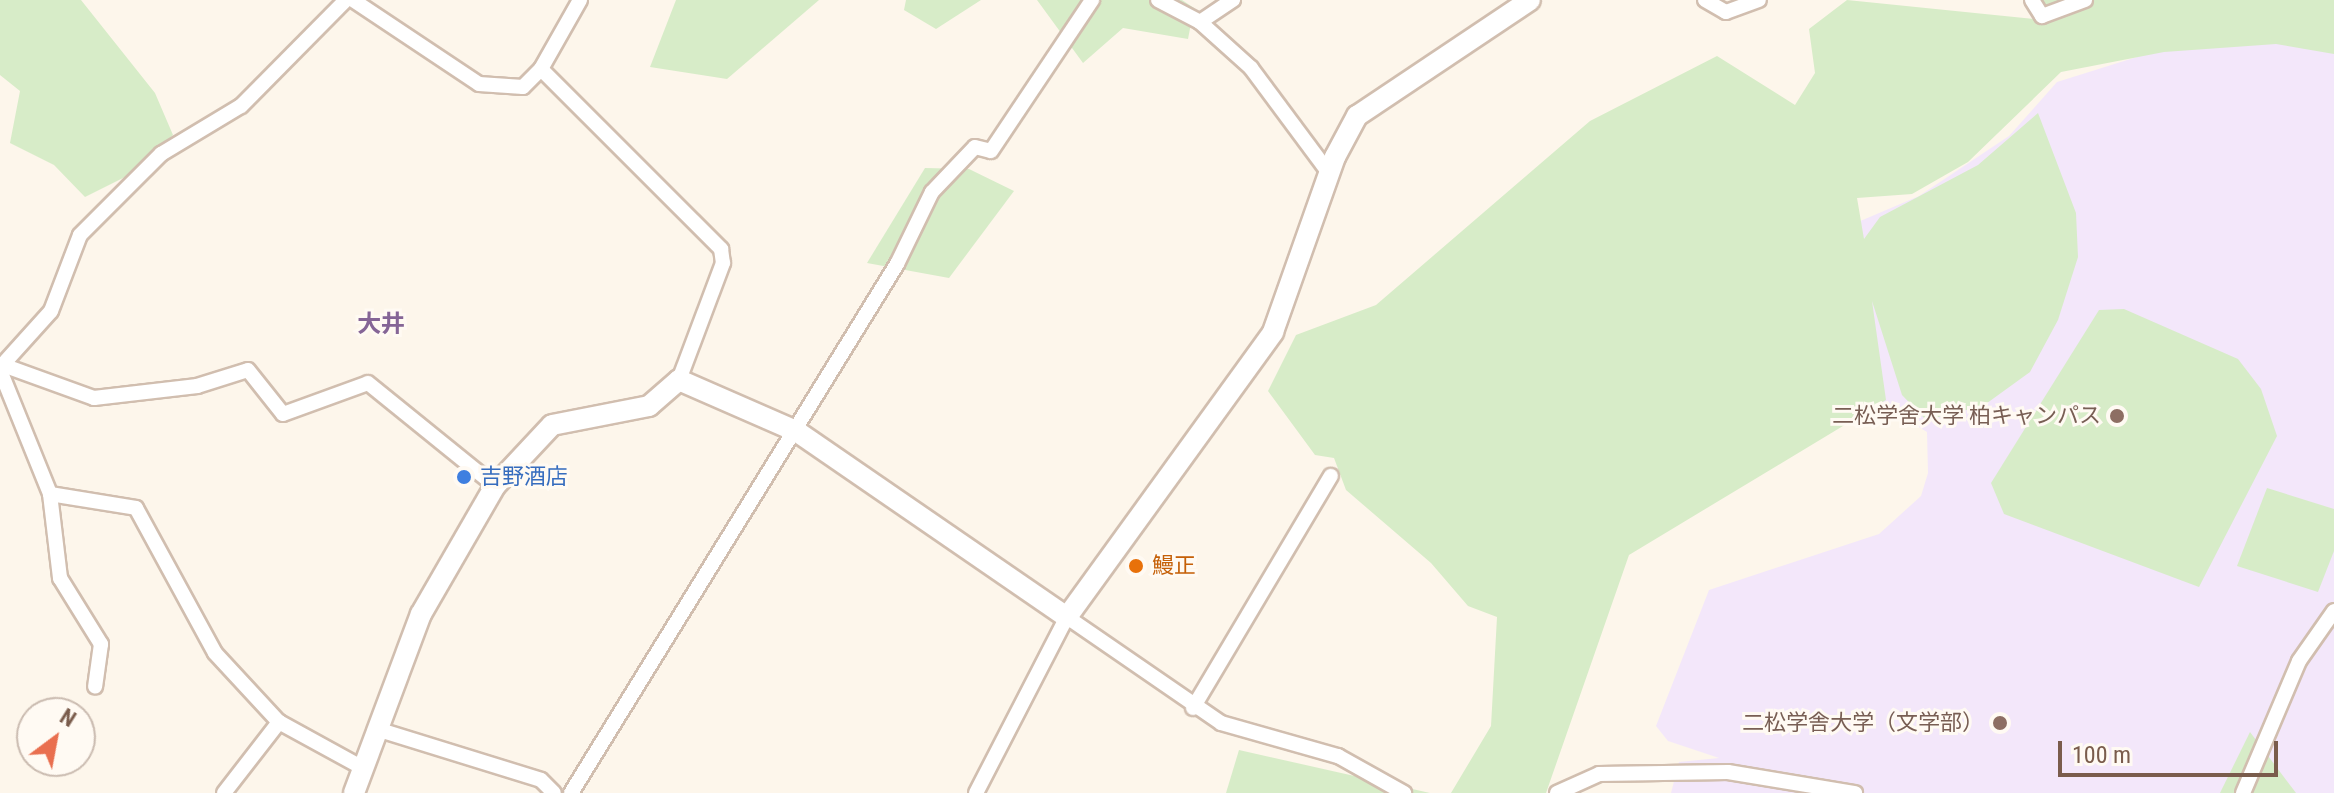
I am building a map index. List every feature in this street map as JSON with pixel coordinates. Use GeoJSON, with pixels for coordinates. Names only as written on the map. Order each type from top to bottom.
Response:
{"type":"FeatureCollection","features":[{"type":"Feature","properties":{"kind":"street"},"geometry":{"type":"LineString","coordinates":[[2,365],[51,311],[80,235],[161,154],[241,106],[346,0]]}},
{"type":"Feature","properties":{"kind":"street"},"geometry":{"type":"LineString","coordinates":[[353,0],[479,84],[523,87],[541,69],[580,0]]}},
{"type":"Feature","properties":{"kind":"street"},"geometry":{"type":"LineString","coordinates":[[571,793],[796,431],[932,192],[975,147],[991,151],[1092,0]]}},
{"type":"Feature","properties":{"kind":"street"},"geometry":{"type":"LineString","coordinates":[[1158,0],[1200,22],[1251,68],[1329,173]]}},
{"type":"Feature","properties":{"kind":"street"},"geometry":{"type":"LineString","coordinates":[[1200,22],[1233,0]]}},
{"type":"Feature","properties":{"kind":"street"},"geometry":{"type":"LineString","coordinates":[[976,793],[1067,617],[1273,332],[1329,173],[1357,116],[1530,0]]}},
{"type":"Feature","properties":{"kind":"street"},"geometry":{"type":"LineString","coordinates":[[1705,0],[1726,12],[1759,0]]}},
{"type":"Feature","properties":{"kind":"street"},"geometry":{"type":"LineString","coordinates":[[2032,0],[2042,16],[2085,0]]}},
{"type":"Feature","properties":{"kind":"street"},"geometry":{"type":"LineString","coordinates":[[50,494],[136,508],[215,653],[279,722],[362,785],[421,614],[495,486],[552,425],[649,406],[679,380],[723,263],[721,249],[541,69]]}},
{"type":"Feature","properties":{"kind":"street"},"geometry":{"type":"LineString","coordinates":[[2,365],[94,398],[197,386],[248,370],[283,414],[368,383],[495,486]]}},
{"type":"Feature","properties":{"kind":"street"},"geometry":{"type":"LineString","coordinates":[[2,365],[50,494],[60,578],[101,644],[95,687]]}},
{"type":"Feature","properties":{"kind":"street"},"geometry":{"type":"LineString","coordinates":[[679,380],[796,431],[1067,617],[1193,708],[1338,756],[1404,793]]}},
{"type":"Feature","properties":{"kind":"street"},"geometry":{"type":"LineString","coordinates":[[1193,708],[1331,476]]}},
{"type":"Feature","properties":{"kind":"street"},"geometry":{"type":"LineString","coordinates":[[2243,793],[2299,661],[2334,611]]}},
{"type":"Feature","properties":{"kind":"street"},"geometry":{"type":"LineString","coordinates":[[224,793],[279,722]]}},
{"type":"Feature","properties":{"kind":"street"},"geometry":{"type":"LineString","coordinates":[[383,731],[541,780],[554,793]]}},
{"type":"Feature","properties":{"kind":"street"},"geometry":{"type":"LineString","coordinates":[[1557,793],[1599,774],[1728,772],[1855,793]]}},
{"type":"Feature","properties":{"kind":"shaded area","name":"二松学舍大学 柏キャンパス"},"geometry":{"type":"Polygon","coordinates":[[[2223,30],[2334,53],[2334,793],[1671,793],[1679,762],[1719,758],[1668,741],[1656,726],[1709,590],[1879,534],[1921,496],[1928,473],[1927,432],[1873,399],[1844,228],[1919,196],[2009,136],[2057,82],[2223,30]]]}},
{"type":"Feature","properties":{"kind":"green space"},"geometry":{"type":"Polygon","coordinates":[[[0,0],[81,0],[155,93],[173,135],[125,177],[85,197],[54,165],[10,143],[20,91],[0,75],[0,0]]]}},
{"type":"Feature","properties":{"kind":"green space"},"geometry":{"type":"Polygon","coordinates":[[[676,0],[819,0],[727,79],[650,67],[676,0]]]}},
{"type":"Feature","properties":{"kind":"green space"},"geometry":{"type":"Polygon","coordinates":[[[906,0],[981,0],[936,29],[904,10],[906,0]]]}},
{"type":"Feature","properties":{"kind":"green space"},"geometry":{"type":"Polygon","coordinates":[[[1037,0],[1182,0],[1194,8],[1188,39],[1123,28],[1083,63],[1037,0]]]}},
{"type":"Feature","properties":{"kind":"green space"},"geometry":{"type":"Polygon","coordinates":[[[1847,0],[2035,19],[2035,0],[2334,0],[2334,54],[2276,44],[2164,52],[2061,72],[1968,162],[1912,194],[1857,198],[1864,239],[1880,217],[1978,165],[2038,113],[2076,213],[2078,257],[2058,320],[2030,372],[1983,406],[1926,420],[1902,395],[1872,301],[1886,400],[1629,555],[1546,793],[1451,793],[1491,726],[1497,617],[1468,606],[1431,563],[1346,490],[1334,458],[1315,455],[1268,391],[1296,335],[1376,305],[1590,121],[1717,56],[1795,105],[1815,73],[1809,29],[1847,0]]]}},
{"type":"Feature","properties":{"kind":"green space"},"geometry":{"type":"Polygon","coordinates":[[[925,168],[969,169],[1014,191],[949,278],[867,263],[925,168]]]}},
{"type":"Feature","properties":{"kind":"green space"},"geometry":{"type":"Polygon","coordinates":[[[2124,309],[2238,359],[2261,389],[2277,436],[2199,587],[2004,514],[1991,483],[2099,310],[2124,309]]]}},
{"type":"Feature","properties":{"kind":"green space"},"geometry":{"type":"Polygon","coordinates":[[[2267,488],[2334,509],[2334,551],[2318,592],[2237,566],[2267,488]]]}},
{"type":"Feature","properties":{"kind":"green space"},"geometry":{"type":"Polygon","coordinates":[[[2250,732],[2296,793],[2220,793],[2250,732]]]}},
{"type":"Feature","properties":{"kind":"green space"},"geometry":{"type":"Polygon","coordinates":[[[1239,750],[1430,793],[1226,793],[1239,750]]]}},
{"type":"Feature","properties":{"kind":"place","name":"二松学舍大学 柏キャンパス"},"geometry":{"type":"Point","coordinates":[2117,416]}},
{"type":"Feature","properties":{"kind":"place","name":"吉野酒店"},"geometry":{"type":"Point","coordinates":[464,477]}},
{"type":"Feature","properties":{"kind":"place","name":"鰻正"},"geometry":{"type":"Point","coordinates":[1136,566]}},
{"type":"Feature","properties":{"kind":"place","name":"二松学舎大学（文学部）"},"geometry":{"type":"Point","coordinates":[2000,723]}},
{"type":"Feature","properties":{"kind":"district","name":"大井"},"geometry":{"type":"Point","coordinates":[381,325]}}]}
